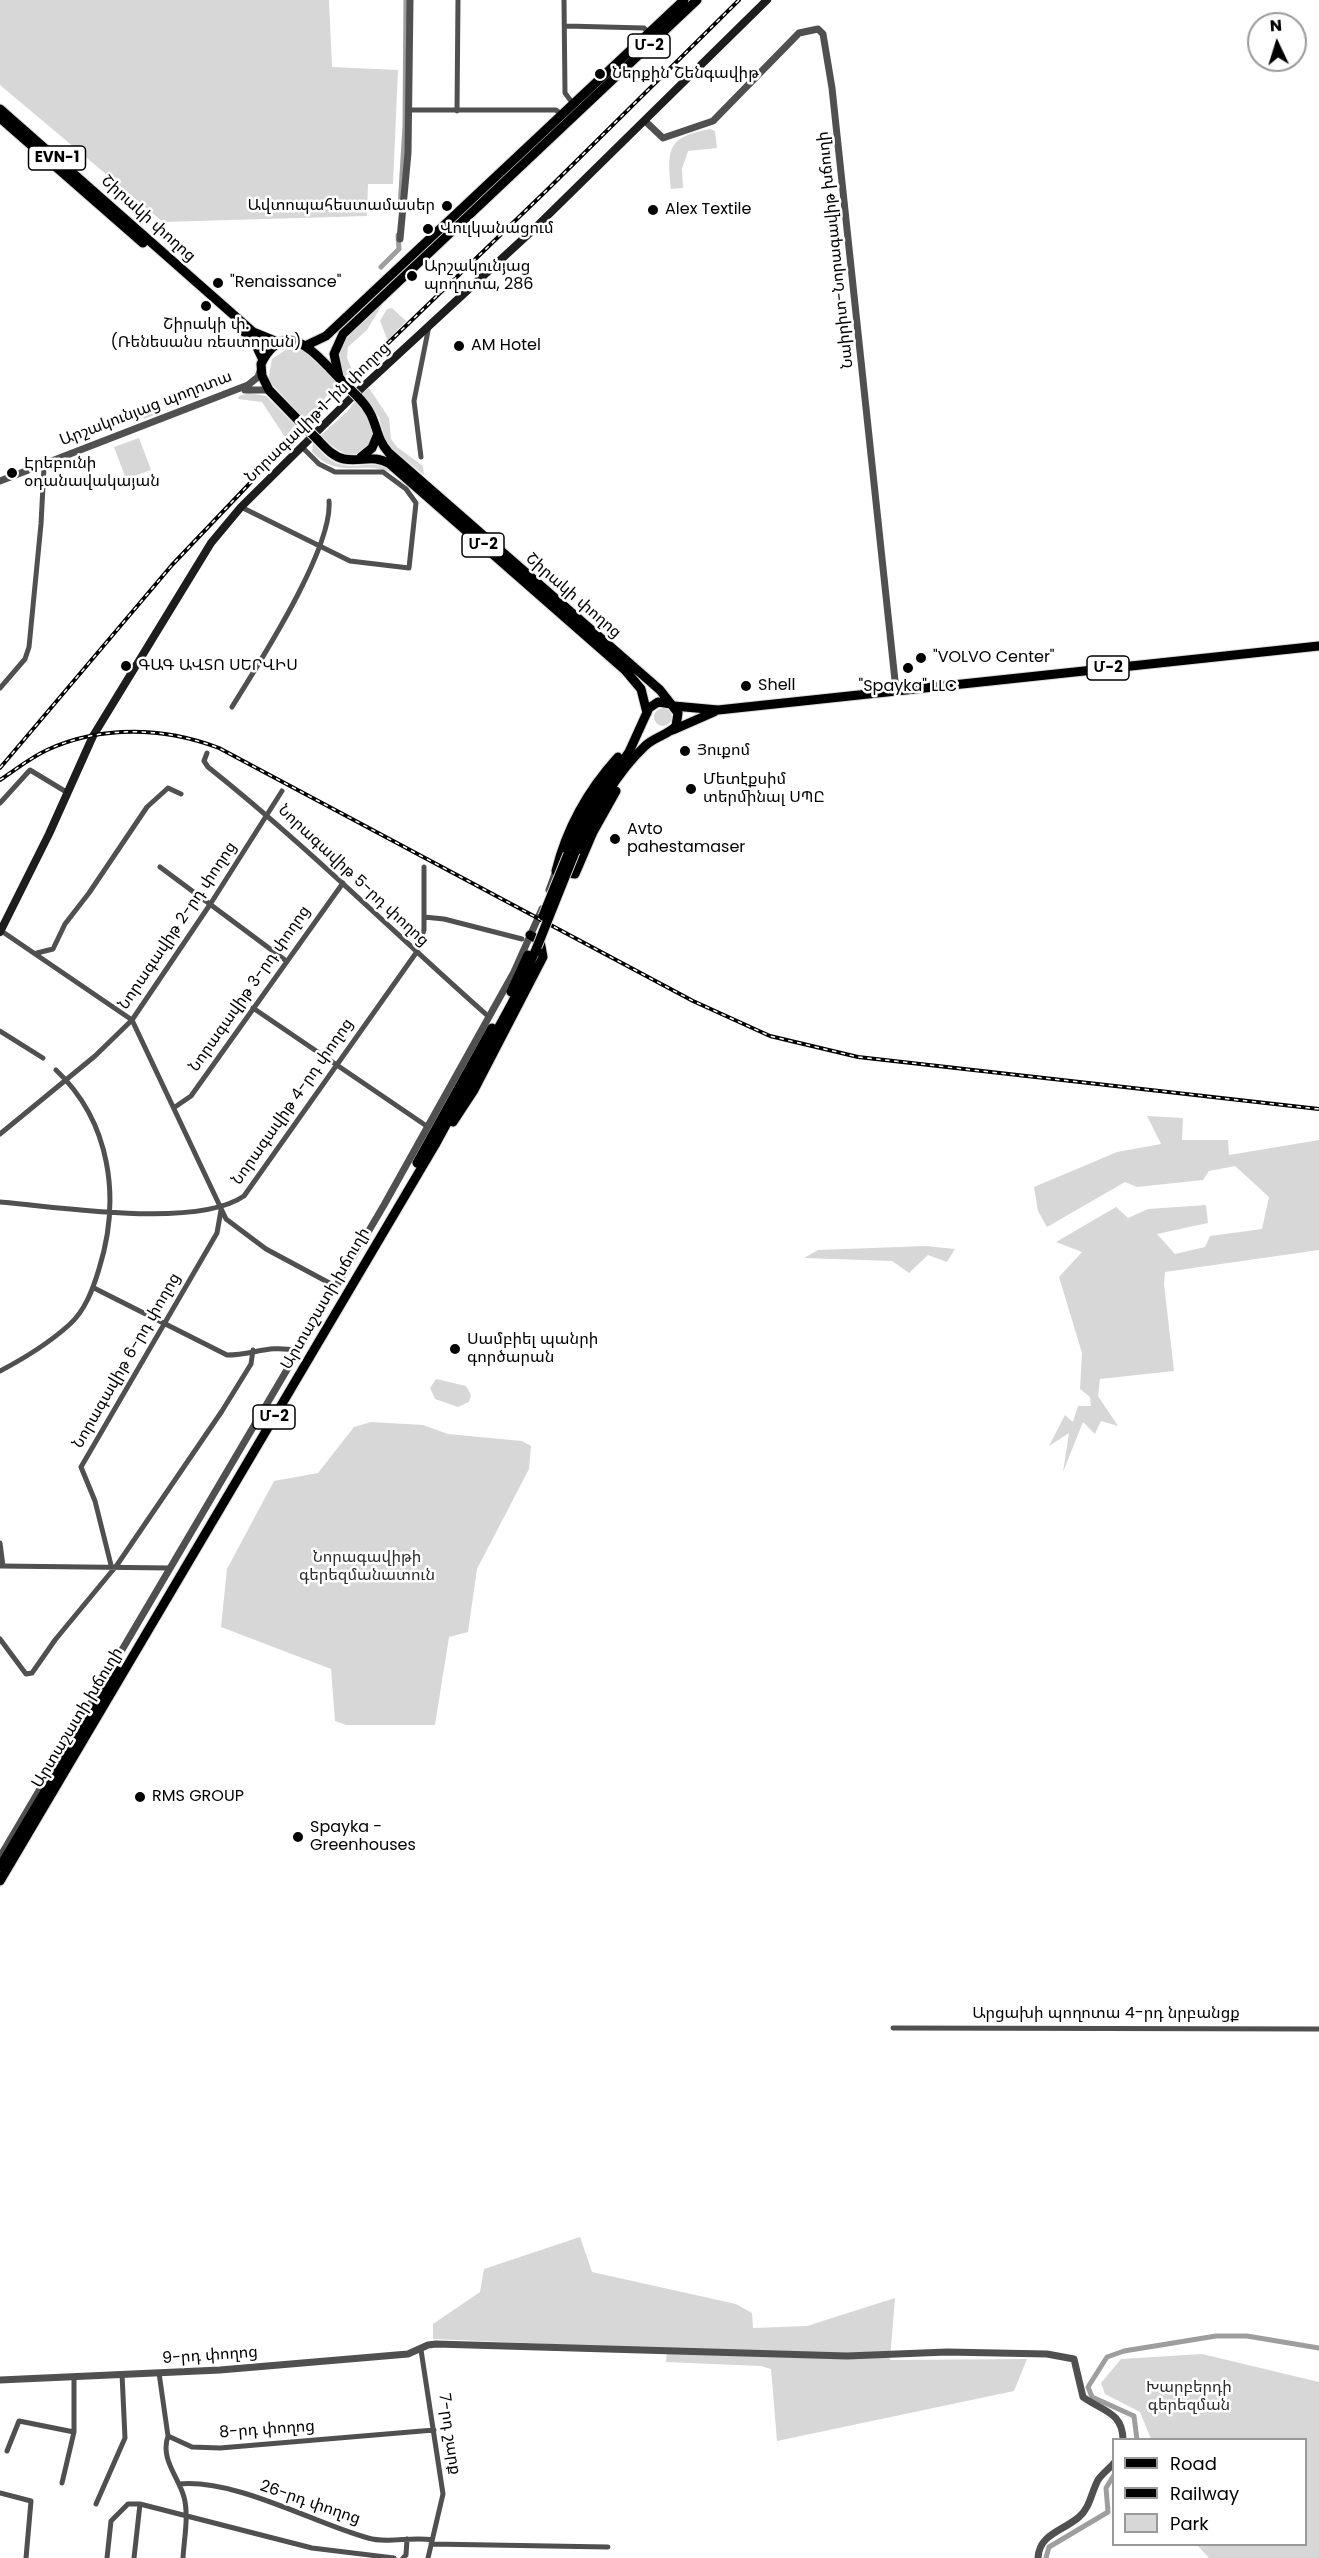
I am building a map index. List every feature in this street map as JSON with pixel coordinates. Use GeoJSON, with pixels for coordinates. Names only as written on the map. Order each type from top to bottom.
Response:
{"type":"FeatureCollection","features":[{"type":"Feature","properties":{"kind":"main road","name":"Մ-2"},"geometry":{"type":"LineString","coordinates":[[306,345],[326,336],[684,0]]}},
{"type":"Feature","properties":{"kind":"main road","name":"Մ-2"},"geometry":{"type":"LineString","coordinates":[[340,378],[334,354],[343,334],[697,0]]}},
{"type":"Feature","properties":{"kind":"main road","name":"Նորագավիթ 1-ին փողոց"},"geometry":{"type":"LineString","coordinates":[[0,931],[68,793],[93,736],[211,543],[241,507],[302,447],[429,324],[535,228],[768,0]]}},
{"type":"Feature","properties":{"kind":"main road","name":"Շիրակի փողոց"},"geometry":{"type":"LineString","coordinates":[[0,109],[253,332],[280,343],[288,341],[306,345],[372,414],[378,436],[389,453],[660,690],[672,705]]}},
{"type":"Feature","properties":{"kind":"main road","name":"Շիրակի փողոց"},"geometry":{"type":"LineString","coordinates":[[0,118],[249,337],[262,364],[269,390],[333,455],[342,459],[376,458],[390,464],[625,670],[641,689],[647,715]]}},
{"type":"Feature","properties":{"kind":"main road"},"geometry":{"type":"LineString","coordinates":[[262,364],[280,343]]}},
{"type":"Feature","properties":{"kind":"main road"},"geometry":{"type":"LineString","coordinates":[[361,457],[372,448],[378,436]]}},
{"type":"Feature","properties":{"kind":"main road","name":"Արտաշատի խճուղի"},"geometry":{"type":"LineString","coordinates":[[0,1868],[430,1141],[507,999],[530,941],[595,800],[638,735],[647,715],[658,702],[718,710],[1319,646]]}},
{"type":"Feature","properties":{"kind":"main road"},"geometry":{"type":"LineString","coordinates":[[647,715],[653,730],[669,731],[678,718],[672,705]]}},
{"type":"Feature","properties":{"kind":"main road","name":"Արտաշատի խճուղի"},"geometry":{"type":"LineString","coordinates":[[572,852],[602,800],[639,752],[653,740],[669,731],[718,710]]}},
{"type":"Feature","properties":{"kind":"main road"},"geometry":{"type":"LineString","coordinates":[[638,735],[583,803],[567,834],[556,870],[575,874],[604,810],[639,752]]}},
{"type":"Feature","properties":{"kind":"main road"},"geometry":{"type":"LineString","coordinates":[[435,1145],[474,1090],[539,967],[543,957],[542,945],[530,941]]}},
{"type":"Feature","properties":{"kind":"main road","name":"Արտաշատի խճուղի"},"geometry":{"type":"LineString","coordinates":[[0,1881],[435,1145],[512,1003],[530,941]]}},
{"type":"Feature","properties":{"kind":"street"},"geometry":{"type":"LineString","coordinates":[[400,239],[409,110],[410,0]]}},
{"type":"Feature","properties":{"kind":"street"},"geometry":{"type":"LineString","coordinates":[[457,111],[458,0]]}},
{"type":"Feature","properties":{"kind":"street"},"geometry":{"type":"LineString","coordinates":[[564,0],[565,93],[573,105]]}},
{"type":"Feature","properties":{"kind":"street"},"geometry":{"type":"LineString","coordinates":[[566,26],[644,28],[649,33]]}},
{"type":"Feature","properties":{"kind":"street","name":"Նաիրիտ-Նորագավիթ խճուղի"},"geometry":{"type":"LineString","coordinates":[[645,121],[663,138],[713,121],[799,33],[818,29],[823,34],[833,99],[896,690]]}},
{"type":"Feature","properties":{"kind":"street"},"geometry":{"type":"LineString","coordinates":[[409,110],[556,111],[562,116]]}},
{"type":"Feature","properties":{"kind":"street"},"geometry":{"type":"LineString","coordinates":[[421,457],[414,401],[429,324]]}},
{"type":"Feature","properties":{"kind":"street","name":"Արշակունյաց պողոտա"},"geometry":{"type":"LineString","coordinates":[[44,466],[248,385],[258,377],[262,364]]}},
{"type":"Feature","properties":{"kind":"street","name":"Արշակունյաց պողոտա"},"geometry":{"type":"LineString","coordinates":[[0,483],[250,388],[269,390]]}},
{"type":"Feature","properties":{"kind":"street"},"geometry":{"type":"LineString","coordinates":[[241,507],[350,561],[410,568],[416,503],[411,495],[383,472],[342,473],[329,470],[302,447]]}},
{"type":"Feature","properties":{"kind":"street"},"geometry":{"type":"LineString","coordinates":[[0,688],[25,658],[29,647],[41,524],[44,466]]}},
{"type":"Feature","properties":{"kind":"street"},"geometry":{"type":"LineString","coordinates":[[232,707],[321,548],[330,515],[329,501]]}},
{"type":"Feature","properties":{"kind":"street","name":"Նորագավիթ 5-րդ փողոց"},"geometry":{"type":"LineString","coordinates":[[207,753],[204,761],[208,767],[343,883],[416,953],[489,1017]]}},
{"type":"Feature","properties":{"kind":"street"},"geometry":{"type":"LineString","coordinates":[[0,803],[30,770],[68,793]]}},
{"type":"Feature","properties":{"kind":"street"},"geometry":{"type":"LineString","coordinates":[[37,953],[53,949],[65,924],[159,795],[172,788],[182,794]]}},
{"type":"Feature","properties":{"kind":"street","name":"Նորագավիթ 2-րդ փողոց"},"geometry":{"type":"LineString","coordinates":[[0,1134],[95,1056],[132,1020],[211,903],[282,791]]}},
{"type":"Feature","properties":{"kind":"street"},"geometry":{"type":"LineString","coordinates":[[160,867],[285,960]]}},
{"type":"Feature","properties":{"kind":"street","name":"Նորագավիթ 4-րդ փողոց"},"geometry":{"type":"LineString","coordinates":[[0,1202],[166,1214],[221,1208],[244,1196],[416,953],[422,940],[424,867]]}},
{"type":"Feature","properties":{"kind":"street"},"geometry":{"type":"LineString","coordinates":[[424,918],[444,919],[530,941],[556,870]]}},
{"type":"Feature","properties":{"kind":"street","name":"Նորագավիթ 3-րդ փողոց"},"geometry":{"type":"LineString","coordinates":[[175,1107],[191,1096],[285,960],[343,883]]}},
{"type":"Feature","properties":{"kind":"street"},"geometry":{"type":"LineString","coordinates":[[0,931],[37,953],[132,1020],[230,1223],[266,1249],[335,1286]]}},
{"type":"Feature","properties":{"kind":"street","name":"Արտաշատի խճուղի"},"geometry":{"type":"LineString","coordinates":[[0,1857],[428,1127],[530,941]]}},
{"type":"Feature","properties":{"kind":"street"},"geometry":{"type":"LineString","coordinates":[[253,1008],[428,1127]]}},
{"type":"Feature","properties":{"kind":"street"},"geometry":{"type":"LineString","coordinates":[[0,1031],[43,1058]]}},
{"type":"Feature","properties":{"kind":"street"},"geometry":{"type":"LineString","coordinates":[[0,1371],[69,1325],[94,1288],[108,1241],[111,1210],[107,1161],[80,1099],[56,1070]]}},
{"type":"Feature","properties":{"kind":"street","name":"Նորագավիթ 6-րդ փողոց"},"geometry":{"type":"LineString","coordinates":[[114,1565],[81,1467],[217,1233],[221,1208]]}},
{"type":"Feature","properties":{"kind":"street"},"geometry":{"type":"LineString","coordinates":[[94,1288],[227,1354],[238,1355],[253,1350],[281,1347],[298,1351]]}},
{"type":"Feature","properties":{"kind":"street"},"geometry":{"type":"LineString","coordinates":[[0,1639],[26,1674],[32,1672],[114,1565],[244,1378],[251,1364],[253,1350]]}},
{"type":"Feature","properties":{"kind":"street"},"geometry":{"type":"LineString","coordinates":[[0,1543],[2,1566],[114,1565],[170,1568]]}},
{"type":"Feature","properties":{"kind":"street","name":"Արցախի պողոտա 4-րդ նրբանցք"},"geometry":{"type":"LineString","coordinates":[[893,2028],[1319,2029]]}},
{"type":"Feature","properties":{"kind":"street","name":"9-րդ փողոց"},"geometry":{"type":"LineString","coordinates":[[0,2380],[74,2378],[325,2361],[408,2354],[436,2344],[835,2356],[947,2352],[1047,2354],[1074,2359],[1083,2397],[1117,2417],[1123,2428],[1123,2438]]}},
{"type":"Feature","properties":{"kind":"street","name":"7-րդ շարք"},"geometry":{"type":"LineString","coordinates":[[421,2350],[443,2494],[429,2558]]}},
{"type":"Feature","properties":{"kind":"street"},"geometry":{"type":"LineString","coordinates":[[159,2373],[168,2436],[166,2451],[171,2470],[179,2484],[186,2514],[183,2558]]}},
{"type":"Feature","properties":{"kind":"street"},"geometry":{"type":"LineString","coordinates":[[96,2504],[125,2438],[123,2374]]}},
{"type":"Feature","properties":{"kind":"street"},"geometry":{"type":"LineString","coordinates":[[62,2483],[74,2432],[74,2378]]}},
{"type":"Feature","properties":{"kind":"street"},"geometry":{"type":"LineString","coordinates":[[7,2451],[19,2421],[74,2432]]}},
{"type":"Feature","properties":{"kind":"street","name":"8-րդ փողոց"},"geometry":{"type":"LineString","coordinates":[[168,2436],[192,2447],[220,2448],[434,2430]]}},
{"type":"Feature","properties":{"kind":"street"},"geometry":{"type":"LineString","coordinates":[[1038,2558],[1038,2550],[1047,2537],[1078,2518],[1086,2510],[1099,2478],[1112,2464]]}},
{"type":"Feature","properties":{"kind":"street","name":"26-րդ փողոց"},"geometry":{"type":"LineString","coordinates":[[179,2484],[194,2483],[242,2494],[306,2514],[370,2539],[608,2547]]}},
{"type":"Feature","properties":{"kind":"street"},"geometry":{"type":"LineString","coordinates":[[0,2493],[32,2501],[26,2558]]}},
{"type":"Feature","properties":{"kind":"street"},"geometry":{"type":"LineString","coordinates":[[107,2558],[111,2521],[128,2504],[140,2504],[312,2548],[394,2558]]}},
{"type":"Feature","properties":{"kind":"street"},"geometry":{"type":"LineString","coordinates":[[134,2558],[140,2504]]}},
{"type":"Feature","properties":{"kind":"street"},"geometry":{"type":"LineString","coordinates":[[403,2558],[406,2556],[407,2539]]}},
{"type":"Feature","properties":{"kind":"green space"},"geometry":{"type":"Polygon","coordinates":[[[0,0],[329,0],[332,67],[398,70],[393,184],[368,184],[367,216],[163,222],[0,85],[0,0]]]}},
{"type":"Feature","properties":{"kind":"green space"},"geometry":{"type":"Polygon","coordinates":[[[710,129],[715,131],[717,148],[688,151],[682,169],[683,188],[671,189],[669,164],[673,147],[685,136],[710,129]]]}},
{"type":"Feature","properties":{"kind":"green space"},"geometry":{"type":"Polygon","coordinates":[[[383,303],[367,330],[348,347],[347,358],[352,370],[344,377],[340,365],[340,354],[344,344],[349,335],[383,303]]]}},
{"type":"Feature","properties":{"kind":"green space"},"geometry":{"type":"Polygon","coordinates":[[[392,308],[406,321],[388,341],[380,321],[387,309],[392,308]]]}},
{"type":"Feature","properties":{"kind":"green space"},"geometry":{"type":"Polygon","coordinates":[[[287,349],[304,351],[338,383],[312,413],[303,418],[268,380],[272,359],[287,349]]]}},
{"type":"Feature","properties":{"kind":"green space"},"geometry":{"type":"Polygon","coordinates":[[[369,388],[389,418],[391,439],[397,447],[423,466],[424,475],[386,444],[379,417],[361,394],[369,388]]]}},
{"type":"Feature","properties":{"kind":"green space"},"geometry":{"type":"Polygon","coordinates":[[[249,393],[266,396],[295,425],[285,437],[262,402],[238,399],[239,396],[249,393]]]}},
{"type":"Feature","properties":{"kind":"green space"},"geometry":{"type":"Polygon","coordinates":[[[156,401],[160,413],[144,419],[139,407],[156,401]]]}},
{"type":"Feature","properties":{"kind":"green space"},"geometry":{"type":"Polygon","coordinates":[[[355,401],[366,411],[373,435],[362,451],[348,454],[334,448],[321,435],[347,412],[355,401]]]}},
{"type":"Feature","properties":{"kind":"green space"},"geometry":{"type":"Polygon","coordinates":[[[139,438],[151,470],[126,479],[114,447],[139,438]]]}},
{"type":"Feature","properties":{"kind":"green space"},"geometry":{"type":"Polygon","coordinates":[[[313,443],[326,457],[338,464],[380,466],[392,473],[381,469],[332,466],[312,452],[313,443]]]}},
{"type":"Feature","properties":{"kind":"green space"},"geometry":{"type":"Polygon","coordinates":[[[659,708],[667,708],[672,713],[670,724],[659,726],[654,721],[654,713],[659,708]]]}},
{"type":"Feature","properties":{"kind":"green space"},"geometry":{"type":"Polygon","coordinates":[[[1147,1116],[1183,1118],[1182,1140],[1228,1140],[1229,1155],[1319,1140],[1319,1250],[1165,1272],[1164,1284],[1174,1371],[1100,1379],[1098,1396],[1118,1426],[1101,1421],[1095,1434],[1083,1422],[1063,1472],[1069,1433],[1049,1446],[1065,1415],[1073,1422],[1078,1406],[1091,1406],[1090,1397],[1080,1389],[1082,1353],[1059,1277],[1082,1252],[1056,1242],[1116,1207],[1128,1218],[1148,1209],[1206,1205],[1208,1223],[1157,1234],[1175,1254],[1205,1247],[1210,1236],[1262,1229],[1269,1197],[1235,1166],[1209,1171],[1203,1180],[1137,1187],[1125,1182],[1047,1227],[1038,1211],[1034,1187],[1117,1152],[1161,1144],[1147,1116]]]}},
{"type":"Feature","properties":{"kind":"green space"},"geometry":{"type":"Polygon","coordinates":[[[926,1246],[955,1249],[947,1262],[928,1255],[909,1273],[892,1261],[804,1258],[818,1250],[926,1246]]]}},
{"type":"Feature","properties":{"kind":"green space"},"geometry":{"type":"Polygon","coordinates":[[[436,1379],[466,1386],[471,1395],[469,1402],[458,1407],[435,1399],[430,1388],[436,1379]]]}},
{"type":"Feature","properties":{"kind":"green space","name":"Նորագավիթի գերեզմանատուն"},"geometry":{"type":"Polygon","coordinates":[[[371,1422],[423,1425],[448,1434],[522,1441],[531,1446],[529,1469],[477,1569],[468,1632],[449,1637],[435,1725],[346,1725],[335,1721],[331,1669],[221,1627],[227,1569],[274,1481],[318,1473],[354,1427],[371,1422]]]}},
{"type":"Feature","properties":{"kind":"green space"},"geometry":{"type":"Polygon","coordinates":[[[580,2237],[592,2272],[736,2304],[752,2313],[753,2328],[807,2326],[895,2298],[890,2360],[1027,2359],[1014,2391],[777,2441],[771,2369],[761,2366],[666,2362],[667,2349],[433,2339],[433,2324],[480,2292],[484,2269],[580,2237]]]}},
{"type":"Feature","properties":{"kind":"green space","name":"Խարբերդի գերեզման"},"geometry":{"type":"Polygon","coordinates":[[[1202,2354],[1319,2382],[1319,2558],[1209,2558],[1198,2546],[1307,2546],[1307,2438],[1151,2438],[1140,2412],[1105,2394],[1101,2383],[1121,2359],[1202,2354]]]}},
{"type":"Feature","properties":{"kind":"waterway"},"geometry":{"type":"LineString","coordinates":[[400,208],[405,126],[406,0]]}},
{"type":"Feature","properties":{"kind":"waterway"},"geometry":{"type":"LineString","coordinates":[[381,267],[399,249],[398,235]]}},
{"type":"Feature","properties":{"kind":"waterway"},"geometry":{"type":"LineString","coordinates":[[1137,2438],[1134,2416],[1092,2397],[1088,2387],[1107,2357],[1124,2351],[1216,2336],[1247,2336],[1319,2348]]}},
{"type":"Feature","properties":{"kind":"waterway"},"geometry":{"type":"LineString","coordinates":[[1046,2558],[1049,2547],[1108,2512],[1106,2488],[1112,2478]]}},
{"type":"Feature","properties":{"kind":"railway"},"geometry":{"type":"LineString","coordinates":[[0,768],[172,565],[331,398],[546,191],[739,0]]}},
{"type":"Feature","properties":{"kind":"railway"},"geometry":{"type":"LineString","coordinates":[[0,780],[47,750],[89,736],[111,733],[155,733],[198,741],[219,748],[693,1001],[770,1036],[858,1057],[1319,1109]]}},
{"type":"Feature","properties":{"kind":"place","name":"Ներքին Շենգավիթ"},"geometry":{"type":"Point","coordinates":[600,74]}},
{"type":"Feature","properties":{"kind":"place","name":"Ավտոպահեստամասեր"},"geometry":{"type":"Point","coordinates":[447,206]}},
{"type":"Feature","properties":{"kind":"place","name":"Alex Textile"},"geometry":{"type":"Point","coordinates":[653,210]}},
{"type":"Feature","properties":{"kind":"place","name":"Վուլկանացում"},"geometry":{"type":"Point","coordinates":[428,229]}},
{"type":"Feature","properties":{"kind":"place","name":"Արշակունյաց պողոտա, 286"},"geometry":{"type":"Point","coordinates":[412,276]}},
{"type":"Feature","properties":{"kind":"place","name":"\"Renaissance\""},"geometry":{"type":"Point","coordinates":[218,283]}},
{"type":"Feature","properties":{"kind":"place","name":"Շիրակի փ. (Ռենեսանս ռեստորան)"},"geometry":{"type":"Point","coordinates":[206,306]}},
{"type":"Feature","properties":{"kind":"place","name":"AM Hotel"},"geometry":{"type":"Point","coordinates":[459,346]}},
{"type":"Feature","properties":{"kind":"place","name":"Էրեբունի օդանավակայան"},"geometry":{"type":"Point","coordinates":[12,473]}},
{"type":"Feature","properties":{"kind":"place","name":"\"VOLVO Center\""},"geometry":{"type":"Point","coordinates":[921,658]}},
{"type":"Feature","properties":{"kind":"place","name":"ԳԱԳ ԱՎՏՈ ՍԵՐՎԻՍ"},"geometry":{"type":"Point","coordinates":[126,666]}},
{"type":"Feature","properties":{"kind":"place","name":"\"Spayka\" LLC"},"geometry":{"type":"Point","coordinates":[908,668]}},
{"type":"Feature","properties":{"kind":"place","name":"Shell"},"geometry":{"type":"Point","coordinates":[746,686]}},
{"type":"Feature","properties":{"kind":"place","name":"Յուքոմ"},"geometry":{"type":"Point","coordinates":[685,751]}},
{"type":"Feature","properties":{"kind":"place","name":"Մետէքսիմ տերմինալ ՍՊԸ"},"geometry":{"type":"Point","coordinates":[691,789]}},
{"type":"Feature","properties":{"kind":"place","name":"Avto pahestamaser"},"geometry":{"type":"Point","coordinates":[615,839]}},
{"type":"Feature","properties":{"kind":"place","name":"Սամբիել պանրի գործարան"},"geometry":{"type":"Point","coordinates":[455,1349]}},
{"type":"Feature","properties":{"kind":"place","name":"RMS GROUP"},"geometry":{"type":"Point","coordinates":[140,1797]}},
{"type":"Feature","properties":{"kind":"place","name":"Spayka - Greenhouses"},"geometry":{"type":"Point","coordinates":[298,1837]}}]}
